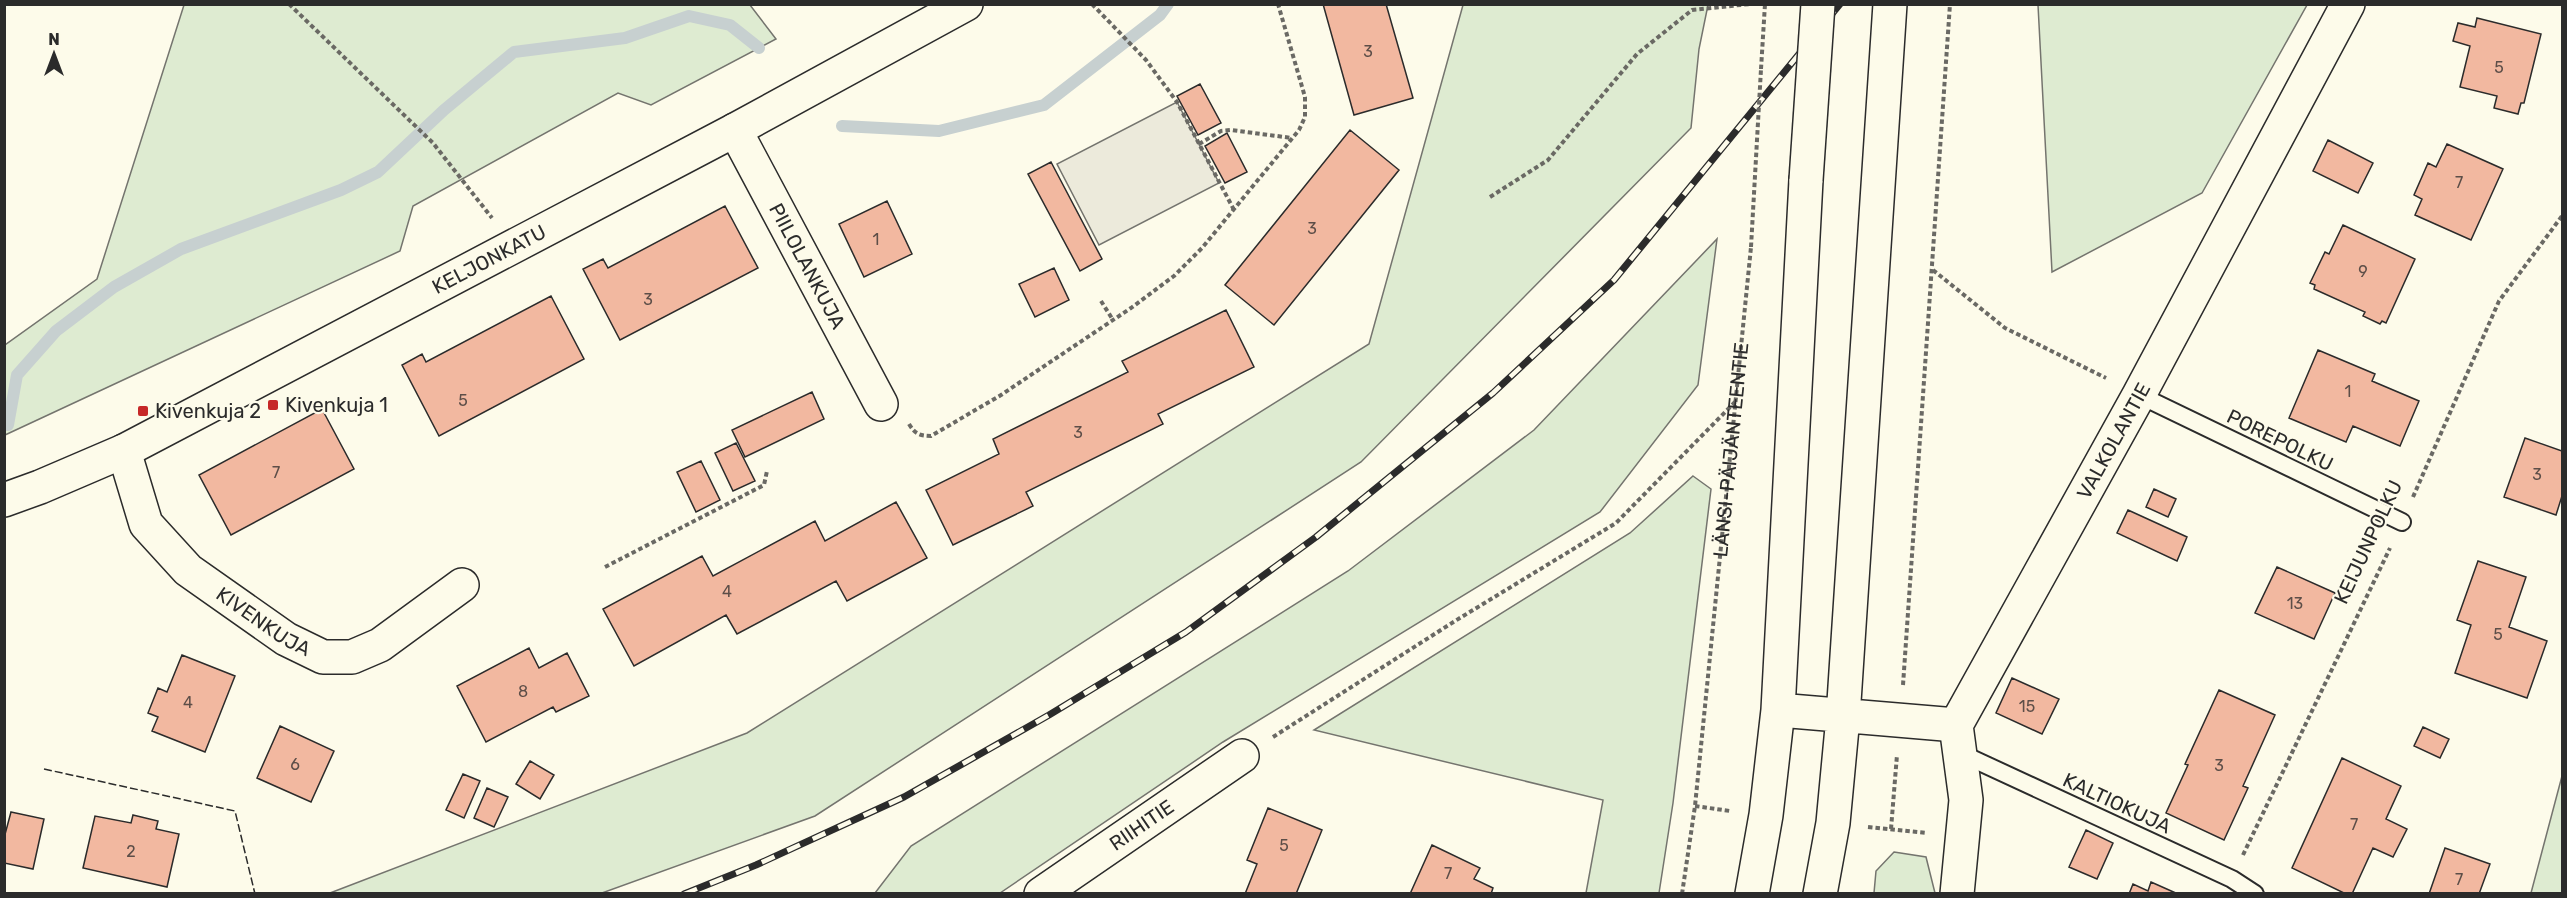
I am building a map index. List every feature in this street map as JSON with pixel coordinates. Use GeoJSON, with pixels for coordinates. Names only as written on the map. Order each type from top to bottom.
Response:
{"type":"FeatureCollection","features":[{"type":"Feature","properties":{"kind":"street","name":"KELJONKATU"},"geometry":{"type":"LineString","coordinates":[[4,500],[124,451],[735,130],[966,4]]}},
{"type":"Feature","properties":{"kind":"street"},"geometry":{"type":"LineString","coordinates":[[1752,894],[1766,815],[1778,710],[1806,180],[1818,4]]}},
{"type":"Feature","properties":{"kind":"street"},"geometry":{"type":"LineString","coordinates":[[1820,894],[1833,824],[1843,717],[1890,4]]}},
{"type":"Feature","properties":{"kind":"street","name":"VALKOLANTIE"},"geometry":{"type":"LineString","coordinates":[[1958,739],[2348,4]]}},
{"type":"Feature","properties":{"kind":"street","name":"PIILOLANKUJA"},"geometry":{"type":"LineString","coordinates":[[735,130],[881,404]]}},
{"type":"Feature","properties":{"kind":"street","name":"KIVENKUJA"},"geometry":{"type":"LineString","coordinates":[[124,451],[146,524],[188,570],[286,639],[323,657],[352,657],[380,645],[462,585]]}},
{"type":"Feature","properties":{"kind":"street"},"geometry":{"type":"LineString","coordinates":[[1778,710],[1901,721],[1958,739],[1966,800],[1957,894]]}},
{"type":"Feature","properties":{"kind":"street","name":"RIIHITIE"},"geometry":{"type":"LineString","coordinates":[[1041,894],[1242,756]]}},
{"type":"Feature","properties":{"kind":"lane","name":"POREPOLKU"},"geometry":{"type":"LineString","coordinates":[[2139,395],[2402,522]]}},
{"type":"Feature","properties":{"kind":"lane","name":"KALTIOKUJA"},"geometry":{"type":"LineString","coordinates":[[1958,739],[2229,886],[2255,894]]}},
{"type":"Feature","properties":{"kind":"path"},"geometry":{"type":"LineString","coordinates":[[289,4],[433,143],[496,224]]}},
{"type":"Feature","properties":{"kind":"path"},"geometry":{"type":"LineString","coordinates":[[1092,4],[1146,60],[1177,102],[1234,210]]}},
{"type":"Feature","properties":{"kind":"path"},"geometry":{"type":"LineString","coordinates":[[908,422],[914,432],[922,436],[932,436],[1001,395],[1113,320],[1174,276],[1202,248],[1292,138],[1305,117],[1306,106],[1278,4]]}},
{"type":"Feature","properties":{"kind":"path"},"geometry":{"type":"LineString","coordinates":[[1490,197],[1548,160],[1637,54],[1692,10],[1750,4]]}},
{"type":"Feature","properties":{"kind":"path","name":"LÄNSI-PÄIJÄNTEENTIE"},"geometry":{"type":"LineString","coordinates":[[1682,894],[1695,806],[1751,247],[1765,4]]}},
{"type":"Feature","properties":{"kind":"path"},"geometry":{"type":"LineString","coordinates":[[1891,829],[1901,721],[1950,4]]}},
{"type":"Feature","properties":{"kind":"path"},"geometry":{"type":"LineString","coordinates":[[1199,144],[1221,131],[1231,130],[1249,130],[1292,138]]}},
{"type":"Feature","properties":{"kind":"path","name":"KEIJUNPOLKU"},"geometry":{"type":"LineString","coordinates":[[2229,886],[2402,522],[2499,301],[2562,216]]}},
{"type":"Feature","properties":{"kind":"path"},"geometry":{"type":"LineString","coordinates":[[1932,270],[2005,328],[2139,395]]}},
{"type":"Feature","properties":{"kind":"path"},"geometry":{"type":"LineString","coordinates":[[1101,301],[1113,320]]}},
{"type":"Feature","properties":{"kind":"path"},"geometry":{"type":"LineString","coordinates":[[1242,756],[1616,522],[1736,401]]}},
{"type":"Feature","properties":{"kind":"path"},"geometry":{"type":"LineString","coordinates":[[605,567],[765,485],[767,471]]}},
{"type":"Feature","properties":{"kind":"green space"},"geometry":{"type":"Polygon","coordinates":[[[2038,4],[2307,5],[2202,193],[2052,272],[2038,4]]]}},
{"type":"Feature","properties":{"kind":"green space"},"geometry":{"type":"Polygon","coordinates":[[[184,5],[750,5],[776,39],[651,105],[618,93],[413,206],[400,251],[5,435],[5,345],[97,279],[184,5]]]}},
{"type":"Feature","properties":{"kind":"green space"},"geometry":{"type":"Polygon","coordinates":[[[1463,5],[1708,5],[1699,49],[1691,128],[1361,462],[815,816],[602,893],[330,893],[747,733],[1369,344],[1463,5]]]}},
{"type":"Feature","properties":{"kind":"green space"},"geometry":{"type":"Polygon","coordinates":[[[1717,239],[1698,385],[1600,512],[1223,742],[1000,893],[875,893],[911,846],[1348,571],[1534,430],[1717,239]]]}},
{"type":"Feature","properties":{"kind":"green space"},"geometry":{"type":"Polygon","coordinates":[[[1693,476],[1711,489],[1673,803],[1659,893],[1586,893],[1603,800],[1314,730],[1630,533],[1693,476]]]}},
{"type":"Feature","properties":{"kind":"green space"},"geometry":{"type":"Polygon","coordinates":[[[2562,776],[2562,893],[2531,893],[2562,776]]]}},
{"type":"Feature","properties":{"kind":"green space"},"geometry":{"type":"Polygon","coordinates":[[[1894,852],[1926,857],[1935,893],[1874,893],[1876,871],[1894,852]]]}},
{"type":"Feature","properties":{"kind":"shaded area"},"geometry":{"type":"Polygon","coordinates":[[[1177,102],[1219,183],[1099,245],[1057,164],[1177,102]]]}},
{"type":"Feature","properties":{"kind":"building"},"geometry":{"type":"Polygon","coordinates":[[[1323,4],[1386,4],[1413,98],[1354,115],[1323,4]]]}},
{"type":"Feature","properties":{"kind":"building"},"geometry":{"type":"Polygon","coordinates":[[[2477,18],[2541,34],[2524,103],[2521,103],[2518,114],[2494,108],[2497,96],[2460,87],[2470,46],[2453,41],[2458,23],[2475,27],[2477,18]]]}},
{"type":"Feature","properties":{"kind":"building"},"geometry":{"type":"Polygon","coordinates":[[[1200,84],[1221,123],[1198,135],[1177,96],[1200,84]]]}},
{"type":"Feature","properties":{"kind":"building"},"geometry":{"type":"Polygon","coordinates":[[[1350,130],[1399,170],[1274,325],[1225,285],[1350,130]]]}},
{"type":"Feature","properties":{"kind":"building"},"geometry":{"type":"Polygon","coordinates":[[[1227,133],[1247,172],[1225,183],[1205,146],[1227,133]]]}},
{"type":"Feature","properties":{"kind":"building"},"geometry":{"type":"Polygon","coordinates":[[[2328,140],[2373,163],[2358,193],[2313,171],[2328,140]]]}},
{"type":"Feature","properties":{"kind":"building"},"geometry":{"type":"Polygon","coordinates":[[[2447,144],[2503,169],[2471,240],[2415,215],[2422,199],[2414,195],[2428,163],[2436,167],[2447,144]]]}},
{"type":"Feature","properties":{"kind":"building"},"geometry":{"type":"Polygon","coordinates":[[[1051,162],[1102,259],[1080,271],[1028,174],[1051,162]]]}},
{"type":"Feature","properties":{"kind":"building"},"geometry":{"type":"Polygon","coordinates":[[[887,201],[912,254],[864,277],[839,224],[887,201]]]}},
{"type":"Feature","properties":{"kind":"building"},"geometry":{"type":"Polygon","coordinates":[[[725,206],[758,268],[620,340],[583,269],[603,259],[608,268],[725,206]]]}},
{"type":"Feature","properties":{"kind":"building"},"geometry":{"type":"Polygon","coordinates":[[[2343,225],[2415,259],[2386,323],[2382,321],[2380,324],[2363,316],[2365,312],[2314,289],[2315,285],[2310,283],[2325,252],[2329,254],[2343,225]]]}},
{"type":"Feature","properties":{"kind":"building"},"geometry":{"type":"Polygon","coordinates":[[[1054,268],[1069,300],[1035,317],[1019,284],[1054,268]]]}},
{"type":"Feature","properties":{"kind":"building"},"geometry":{"type":"Polygon","coordinates":[[[551,296],[584,359],[439,436],[402,365],[422,354],[426,362],[551,296]]]}},
{"type":"Feature","properties":{"kind":"building"},"geometry":{"type":"Polygon","coordinates":[[[1226,310],[1254,367],[1158,414],[1163,424],[1026,492],[1033,506],[953,545],[926,490],[999,454],[993,439],[1128,372],[1122,361],[1226,310]]]}},
{"type":"Feature","properties":{"kind":"building"},"geometry":{"type":"Polygon","coordinates":[[[2318,350],[2375,374],[2372,381],[2419,401],[2400,446],[2353,426],[2346,442],[2289,418],[2318,350]]]}},
{"type":"Feature","properties":{"kind":"building"},"geometry":{"type":"Polygon","coordinates":[[[812,392],[824,419],[745,457],[732,430],[812,392]]]}},
{"type":"Feature","properties":{"kind":"building"},"geometry":{"type":"Polygon","coordinates":[[[322,409],[354,469],[231,535],[199,475],[322,409]]]}},
{"type":"Feature","properties":{"kind":"building"},"geometry":{"type":"Polygon","coordinates":[[[2525,438],[2562,451],[2562,496],[2556,515],[2504,497],[2525,438]]]}},
{"type":"Feature","properties":{"kind":"building"},"geometry":{"type":"Polygon","coordinates":[[[736,443],[755,481],[733,491],[715,453],[736,443]]]}},
{"type":"Feature","properties":{"kind":"building"},"geometry":{"type":"Polygon","coordinates":[[[701,461],[720,500],[696,512],[677,472],[701,461]]]}},
{"type":"Feature","properties":{"kind":"building"},"geometry":{"type":"Polygon","coordinates":[[[2154,489],[2176,499],[2168,517],[2146,507],[2154,489]]]}},
{"type":"Feature","properties":{"kind":"building"},"geometry":{"type":"Polygon","coordinates":[[[896,502],[927,558],[847,601],[836,581],[737,634],[726,615],[634,666],[603,609],[702,556],[713,576],[815,521],[825,541],[896,502]]]}},
{"type":"Feature","properties":{"kind":"building"},"geometry":{"type":"Polygon","coordinates":[[[2128,510],[2187,537],[2177,561],[2117,533],[2128,510]]]}},
{"type":"Feature","properties":{"kind":"building"},"geometry":{"type":"Polygon","coordinates":[[[2478,561],[2526,577],[2509,627],[2547,641],[2527,698],[2455,673],[2471,625],[2457,620],[2478,561]]]}},
{"type":"Feature","properties":{"kind":"building"},"geometry":{"type":"Polygon","coordinates":[[[2277,567],[2335,593],[2314,639],[2255,613],[2277,567]]]}},
{"type":"Feature","properties":{"kind":"building"},"geometry":{"type":"Polygon","coordinates":[[[529,648],[539,668],[567,653],[589,696],[556,712],[553,707],[486,742],[457,686],[529,648]]]}},
{"type":"Feature","properties":{"kind":"building"},"geometry":{"type":"Polygon","coordinates":[[[182,655],[235,676],[205,752],[152,731],[158,717],[148,713],[158,688],[167,692],[182,655]]]}},
{"type":"Feature","properties":{"kind":"building"},"geometry":{"type":"Polygon","coordinates":[[[2012,678],[2059,699],[2042,734],[1996,713],[2012,678]]]}},
{"type":"Feature","properties":{"kind":"building"},"geometry":{"type":"Polygon","coordinates":[[[2219,690],[2275,715],[2243,786],[2248,788],[2224,840],[2166,813],[2188,765],[2185,764],[2219,690]]]}},
{"type":"Feature","properties":{"kind":"building"},"geometry":{"type":"Polygon","coordinates":[[[280,726],[334,751],[311,802],[257,778],[280,726]]]}},
{"type":"Feature","properties":{"kind":"building"},"geometry":{"type":"Polygon","coordinates":[[[2423,727],[2449,739],[2440,758],[2414,746],[2423,727]]]}},
{"type":"Feature","properties":{"kind":"building"},"geometry":{"type":"Polygon","coordinates":[[[2342,758],[2401,786],[2386,819],[2407,829],[2393,857],[2373,848],[2352,894],[2346,894],[2292,868],[2342,758]]]}},
{"type":"Feature","properties":{"kind":"building"},"geometry":{"type":"Polygon","coordinates":[[[530,761],[554,775],[540,799],[516,784],[530,761]]]}},
{"type":"Feature","properties":{"kind":"building"},"geometry":{"type":"Polygon","coordinates":[[[463,774],[480,781],[464,818],[446,810],[463,774]]]}},
{"type":"Feature","properties":{"kind":"building"},"geometry":{"type":"Polygon","coordinates":[[[487,788],[508,797],[494,827],[474,818],[487,788]]]}},
{"type":"Feature","properties":{"kind":"building"},"geometry":{"type":"Polygon","coordinates":[[[1268,808],[1322,830],[1296,894],[1245,894],[1257,864],[1247,860],[1268,808]]]}},
{"type":"Feature","properties":{"kind":"building"},"geometry":{"type":"Polygon","coordinates":[[[11,812],[44,819],[33,869],[4,863],[4,838],[11,812]]]}},
{"type":"Feature","properties":{"kind":"building"},"geometry":{"type":"Polygon","coordinates":[[[133,815],[158,821],[156,829],[179,834],[167,887],[83,868],[95,816],[131,823],[133,815]]]}},
{"type":"Feature","properties":{"kind":"building"},"geometry":{"type":"Polygon","coordinates":[[[2086,830],[2113,843],[2097,879],[2069,867],[2086,830]]]}},
{"type":"Feature","properties":{"kind":"building"},"geometry":{"type":"Polygon","coordinates":[[[1432,845],[1480,868],[1474,879],[1493,888],[1491,894],[1410,894],[1432,845]]]}},
{"type":"Feature","properties":{"kind":"building"},"geometry":{"type":"Polygon","coordinates":[[[2445,848],[2490,864],[2479,894],[2429,894],[2445,848]]]}},
{"type":"Feature","properties":{"kind":"building"},"geometry":{"type":"Polygon","coordinates":[[[2151,882],[2178,894],[2129,894],[2133,884],[2148,891],[2151,882]]]}},
{"type":"Feature","properties":{"kind":"waterway"},"geometry":{"type":"LineString","coordinates":[[842,126],[939,131],[1044,105],[1160,15],[1168,4]]}},
{"type":"Feature","properties":{"kind":"waterway"},"geometry":{"type":"LineString","coordinates":[[8,425],[17,375],[56,331],[114,287],[181,249],[341,190],[378,172],[444,110],[514,52],[625,38],[689,16],[730,25],[759,48]]}},
{"type":"Feature","properties":{"kind":"railway"},"geometry":{"type":"LineString","coordinates":[[684,894],[756,865],[904,797],[1049,715],[1186,632],[1316,537],[1493,393],[1614,280],[1840,4]]}},
{"type":"Feature","properties":{"kind":"fence"},"geometry":{"type":"LineString","coordinates":[[44,769],[235,811],[255,894]]}},
{"type":"Feature","properties":{"kind":"place","name":"Kivenkuja 1"},"geometry":{"type":"Point","coordinates":[273,405]}},
{"type":"Feature","properties":{"kind":"place","name":"Kivenkuja 2"},"geometry":{"type":"Point","coordinates":[143,411]}}]}
